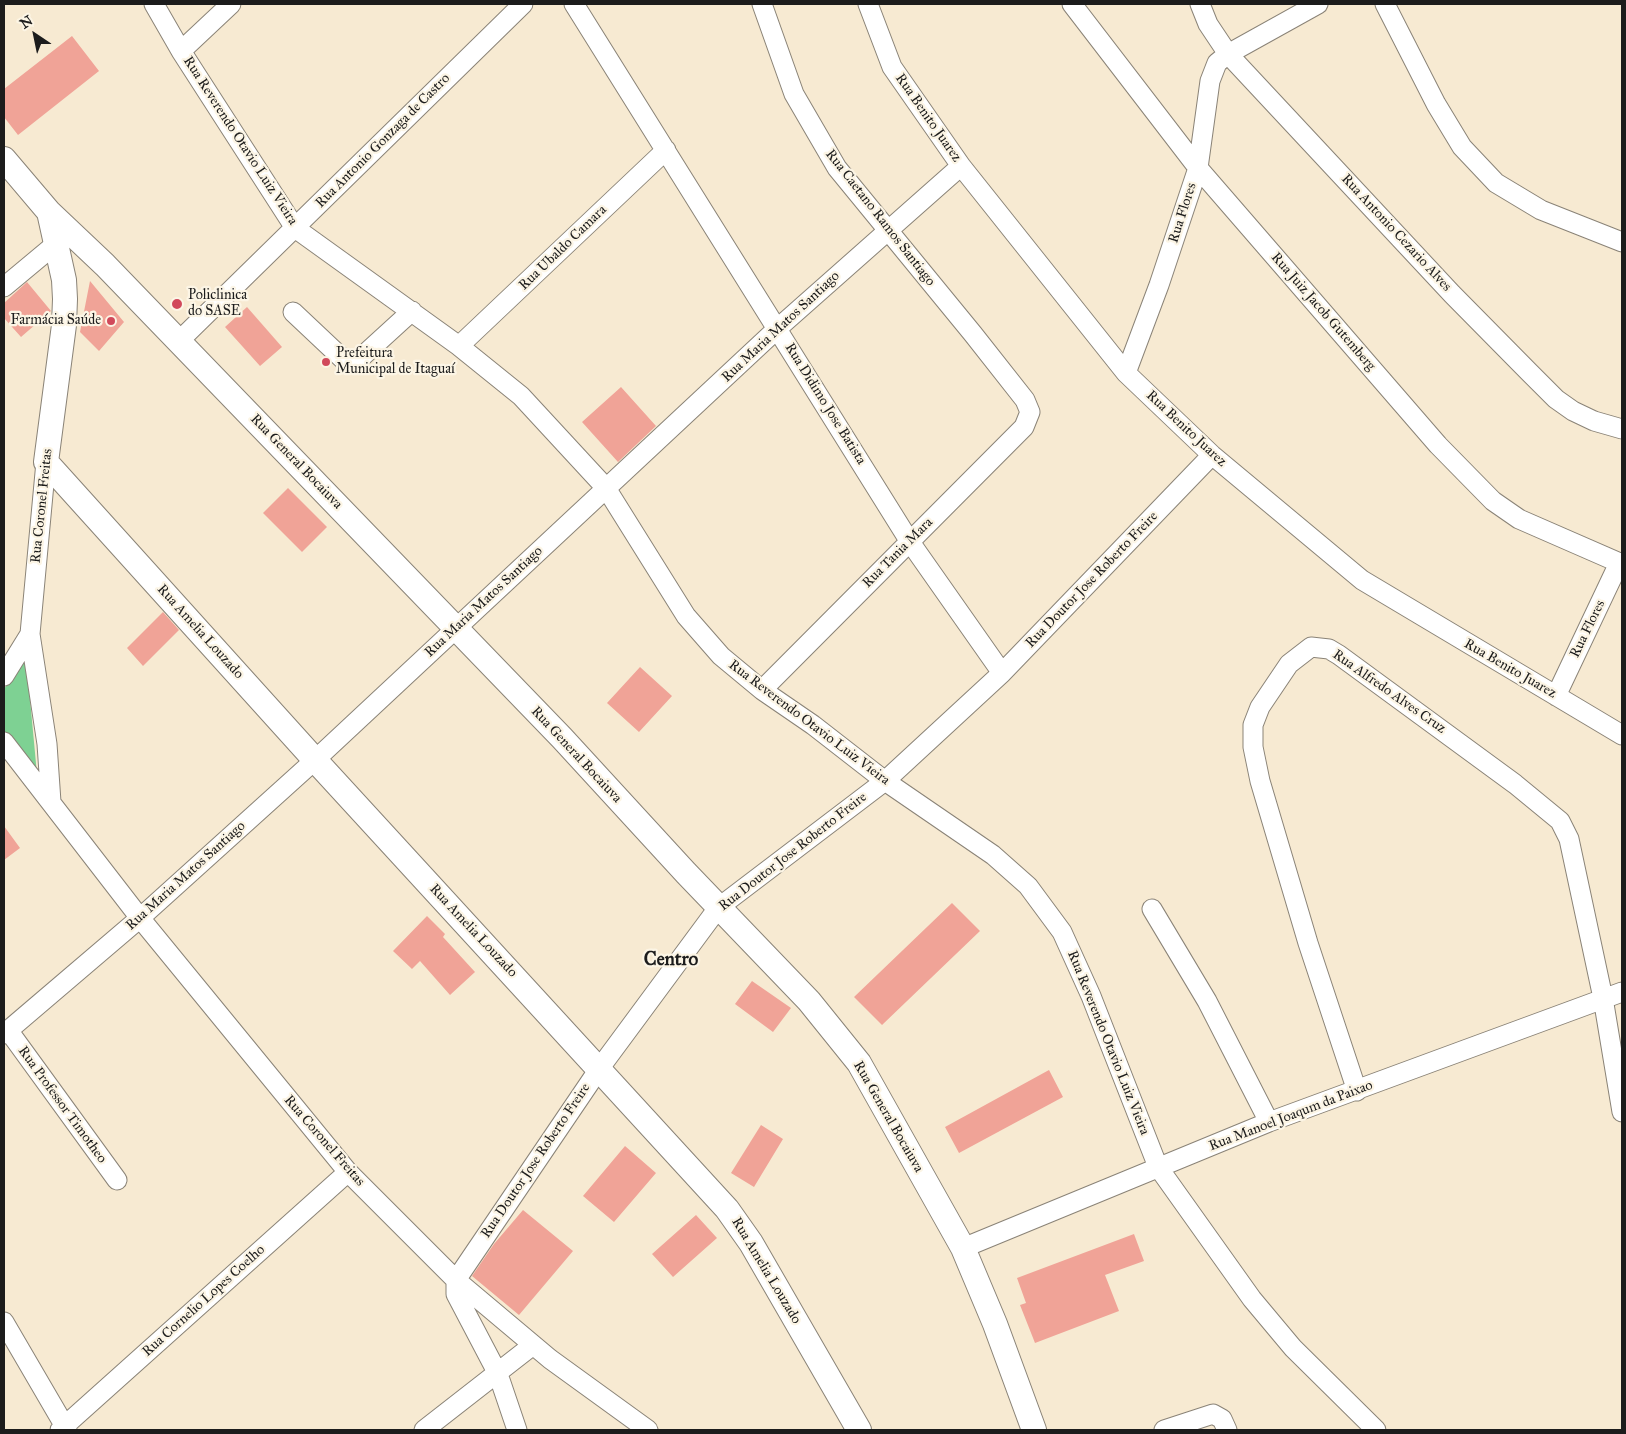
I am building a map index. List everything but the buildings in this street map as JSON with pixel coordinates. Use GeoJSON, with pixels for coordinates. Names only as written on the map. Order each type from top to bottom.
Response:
{"type":"FeatureCollection","features":[{"type":"Feature","properties":{"kind":"main road","name":"Rua Coronel Freitas"},"geometry":{"type":"LineString","coordinates":[[4,159],[49,212],[63,238],[64,325],[46,462]]}},
{"type":"Feature","properties":{"kind":"main road","name":"Rua General Bocaiuva"},"geometry":{"type":"LineString","coordinates":[[63,238],[105,265],[562,738],[718,908],[810,1001],[859,1064],[963,1248],[995,1324],[1034,1430]]}},
{"type":"Feature","properties":{"kind":"main road"},"geometry":{"type":"LineString","coordinates":[[64,280],[70,272],[86,263],[105,265]]}},
{"type":"Feature","properties":{"kind":"main road","name":"Rua Amelia Louzado"},"geometry":{"type":"LineString","coordinates":[[46,462],[315,760],[692,1168],[737,1222],[751,1242],[859,1430]]}},
{"type":"Feature","properties":{"kind":"street","name":"Rua Reverendo Otavio Luiz Vieira"},"geometry":{"type":"LineString","coordinates":[[154,4],[181,51],[295,228],[460,346],[521,396],[606,488],[686,616],[721,656],[762,690],[813,725],[885,781],[993,855],[1028,886],[1062,932],[1091,996],[1158,1167],[1252,1299],[1293,1348],[1376,1430]]}},
{"type":"Feature","properties":{"kind":"street"},"geometry":{"type":"LineString","coordinates":[[181,51],[230,4]]}},
{"type":"Feature","properties":{"kind":"street","name":"Rua Antonio Gonzaga de Castro"},"geometry":{"type":"LineString","coordinates":[[179,341],[523,4]]}},
{"type":"Feature","properties":{"kind":"street","name":"Rua Didimo Jose Batista"},"geometry":{"type":"LineString","coordinates":[[574,4],[910,542],[1002,673]]}},
{"type":"Feature","properties":{"kind":"street","name":"Rua Caetano Ramos Santiago"},"geometry":{"type":"LineString","coordinates":[[762,4],[794,94],[837,168],[1025,400],[1030,412]]}},
{"type":"Feature","properties":{"kind":"street","name":"Rua Benito Juarez"},"geometry":{"type":"LineString","coordinates":[[868,4],[892,67],[961,166],[1126,373],[1212,455],[1362,580],[1622,736]]}},
{"type":"Feature","properties":{"kind":"street","name":"Rua Juiz Jacob Gutemberg"},"geometry":{"type":"LineString","coordinates":[[1072,4],[1198,168],[1438,445],[1493,501],[1519,519],[1621,563]]}},
{"type":"Feature","properties":{"kind":"street","name":"Rua Antonio Cezario Alves"},"geometry":{"type":"LineString","coordinates":[[1200,4],[1208,24],[1228,54],[1452,294],[1556,399],[1573,411],[1594,421],[1622,429]]}},
{"type":"Feature","properties":{"kind":"street"},"geometry":{"type":"LineString","coordinates":[[1228,54],[1318,4]]}},
{"type":"Feature","properties":{"kind":"street"},"geometry":{"type":"LineString","coordinates":[[1385,4],[1436,104],[1462,147],[1496,183],[1541,210],[1622,242]]}},
{"type":"Feature","properties":{"kind":"street","name":"Rua Flores"},"geometry":{"type":"LineString","coordinates":[[1126,373],[1160,285],[1198,168],[1210,81],[1217,63],[1228,54]]}},
{"type":"Feature","properties":{"kind":"street","name":"Rua Ubaldo Camara"},"geometry":{"type":"LineString","coordinates":[[460,346],[666,150]]}},
{"type":"Feature","properties":{"kind":"street","name":"Rua Maria Matos Santiago"},"geometry":{"type":"LineString","coordinates":[[6,1032],[140,918],[315,760],[778,328],[961,166]]}},
{"type":"Feature","properties":{"kind":"street"},"geometry":{"type":"LineString","coordinates":[[4,287],[63,238]]}},
{"type":"Feature","properties":{"kind":"street"},"geometry":{"type":"LineString","coordinates":[[294,312],[345,361],[356,363],[412,312]]}},
{"type":"Feature","properties":{"kind":"street","name":"Rua Tania Mara"},"geometry":{"type":"LineString","coordinates":[[762,690],[1024,427],[1030,412]]}},
{"type":"Feature","properties":{"kind":"street","name":"Rua Doutor Jose Roberto Freire"},"geometry":{"type":"LineString","coordinates":[[456,1280],[599,1069],[718,908],[885,781],[1002,673],[1212,455]]}},
{"type":"Feature","properties":{"kind":"street","name":"Rua Coronel Freitas"},"geometry":{"type":"LineString","coordinates":[[46,462],[30,634],[46,744],[51,802]]}},
{"type":"Feature","properties":{"kind":"street","name":"Rua Flores"},"geometry":{"type":"LineString","coordinates":[[1556,696],[1621,563]]}},
{"type":"Feature","properties":{"kind":"street"},"geometry":{"type":"LineString","coordinates":[[4,676],[30,634]]}},
{"type":"Feature","properties":{"kind":"street","name":"Rua Alfredo Alves Cruz"},"geometry":{"type":"LineString","coordinates":[[1357,1091],[1308,943],[1260,781],[1253,747],[1252,725],[1260,707],[1289,664],[1311,647],[1329,649],[1507,778],[1560,821],[1569,839],[1602,998],[1622,1112]]}},
{"type":"Feature","properties":{"kind":"street","name":"Rua Coronel Freitas"},"geometry":{"type":"LineString","coordinates":[[4,742],[140,918],[348,1172],[456,1280],[533,1345],[648,1430]]}},
{"type":"Feature","properties":{"kind":"street"},"geometry":{"type":"LineString","coordinates":[[1152,908],[1200,988],[1269,1122]]}},
{"type":"Feature","properties":{"kind":"street","name":"Rua Manoel Joaqum da Paixao"},"geometry":{"type":"LineString","coordinates":[[963,1248],[1269,1122],[1622,992]]}},
{"type":"Feature","properties":{"kind":"street","name":"Rua Professor Timotheo"},"geometry":{"type":"LineString","coordinates":[[6,1032],[117,1180]]}},
{"type":"Feature","properties":{"kind":"street","name":"Rua Cornelio Lopes Coelho"},"geometry":{"type":"LineString","coordinates":[[64,1429],[348,1172]]}},
{"type":"Feature","properties":{"kind":"street"},"geometry":{"type":"LineString","coordinates":[[456,1280],[456,1294],[498,1374],[517,1430]]}},
{"type":"Feature","properties":{"kind":"street"},"geometry":{"type":"LineString","coordinates":[[4,1322],[64,1429]]}},
{"type":"Feature","properties":{"kind":"street"},"geometry":{"type":"LineString","coordinates":[[424,1430],[533,1345]]}},
{"type":"Feature","properties":{"kind":"street"},"geometry":{"type":"LineString","coordinates":[[1164,1430],[1213,1414],[1222,1419],[1227,1430]]}},
{"type":"Feature","properties":{"kind":"green space"},"geometry":{"type":"Polygon","coordinates":[[[26,657],[37,774],[4,732],[4,689],[26,657]]]}},
{"type":"Feature","properties":{"kind":"place","name":"Policlinica do SASE"},"geometry":{"type":"Point","coordinates":[177,304]}},
{"type":"Feature","properties":{"kind":"place","name":"Farmácia Saúde"},"geometry":{"type":"Point","coordinates":[111,321]}},
{"type":"Feature","properties":{"kind":"place","name":"Prefeitura Municipal de Itaguaí"},"geometry":{"type":"Point","coordinates":[326,362]}},
{"type":"Feature","properties":{"kind":"district","name":"Centro"},"geometry":{"type":"Point","coordinates":[671,960]}}]}
